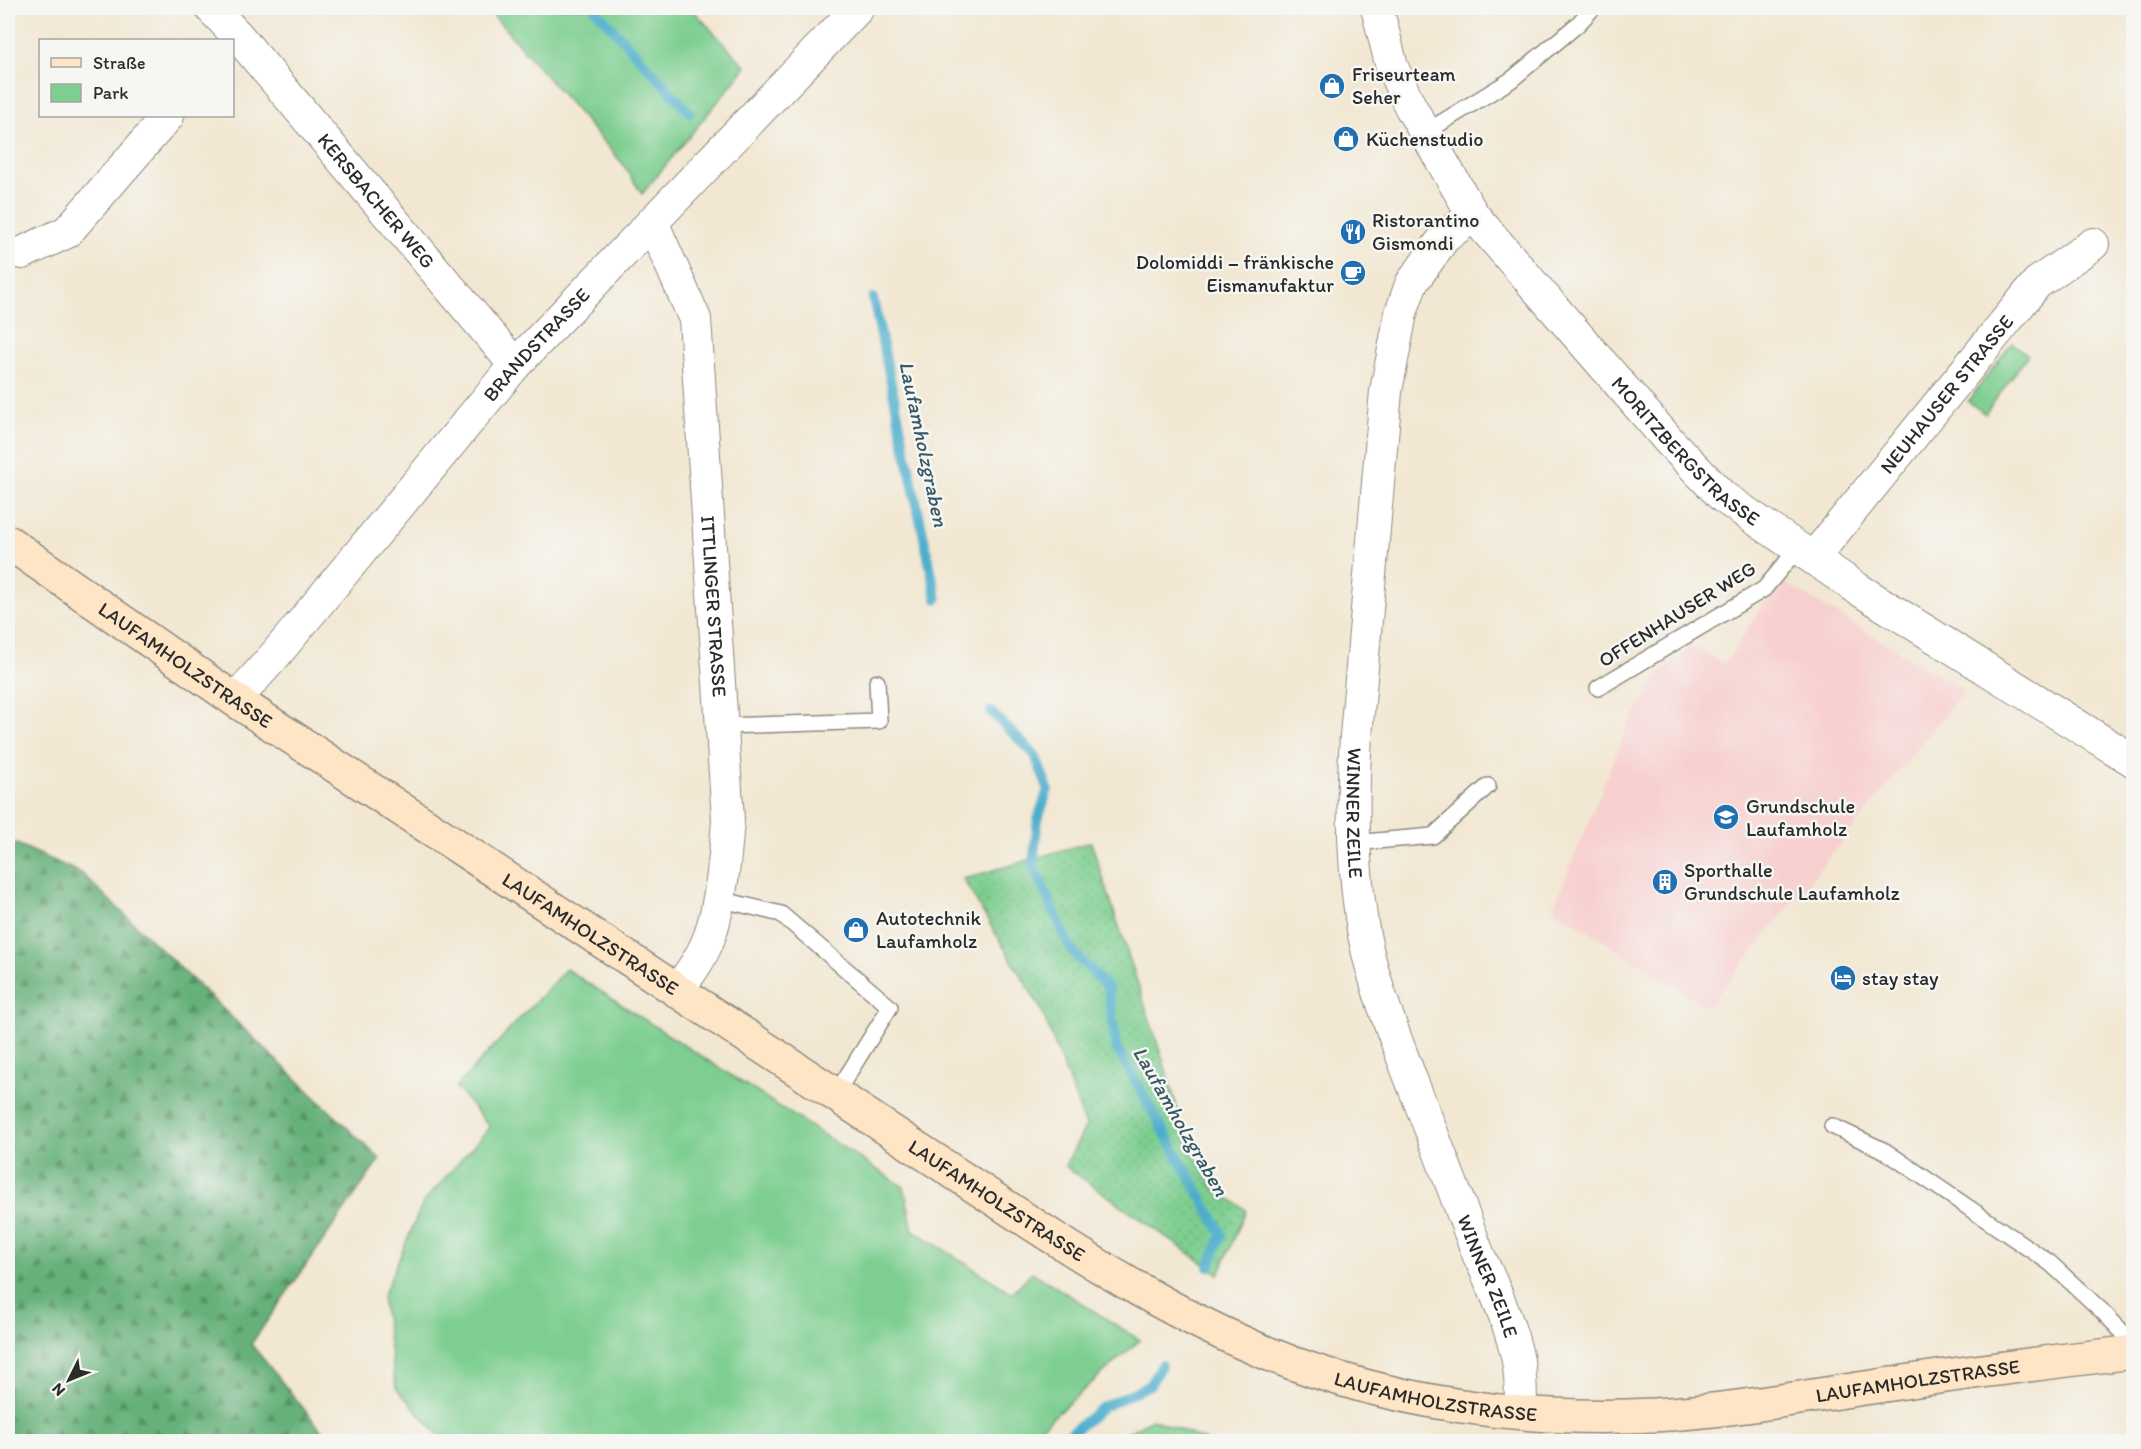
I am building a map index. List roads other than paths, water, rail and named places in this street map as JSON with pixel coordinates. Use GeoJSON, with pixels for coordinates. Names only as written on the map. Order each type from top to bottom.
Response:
{"type":"FeatureCollection","features":[{"type":"Feature","properties":{"kind":"main road","name":"LAUFAMHOLZSTRASSE"},"geometry":{"type":"LineString","coordinates":[[8,542],[236,700],[1097,1266],[1178,1312],[1223,1334],[1307,1368],[1375,1388],[1442,1402],[1521,1413],[1652,1415],[1707,1410],[1962,1373],[2133,1352]]}},
{"type":"Feature","properties":{"kind":"street","name":"KERSBACHER WEG"},"geometry":{"type":"LineString","coordinates":[[211,8],[515,365]]}},
{"type":"Feature","properties":{"kind":"street","name":"BRANDSTRASSE"},"geometry":{"type":"LineString","coordinates":[[236,700],[515,365],[858,8]]}},
{"type":"Feature","properties":{"kind":"street","name":"MORITZBERGSTRASSE"},"geometry":{"type":"LineString","coordinates":[[1377,8],[1392,67],[1410,106],[1473,215],[1670,442],[1723,497],[1868,595],[2133,761]]}},
{"type":"Feature","properties":{"kind":"street"},"geometry":{"type":"LineString","coordinates":[[22,252],[67,232],[167,117]]}},
{"type":"Feature","properties":{"kind":"street","name":"WINNER ZEILE"},"geometry":{"type":"LineString","coordinates":[[1473,215],[1444,238],[1411,284],[1401,313],[1386,391],[1352,788],[1353,843],[1361,919],[1374,974],[1391,1026],[1515,1347],[1521,1381],[1521,1413]]}},
{"type":"Feature","properties":{"kind":"street","name":"ITTLINGER STRASSE"},"geometry":{"type":"LineString","coordinates":[[652,222],[695,320],[728,820],[719,899],[710,934],[703,951],[678,991]]}},
{"type":"Feature","properties":{"kind":"street","name":"NEUHAUSER STRASSE"},"geometry":{"type":"LineString","coordinates":[[1807,552],[2037,283],[2093,244]]}},
{"type":"Feature","properties":{"kind":"lane"},"geometry":{"type":"LineString","coordinates":[[1426,132],[1511,80],[1577,26],[1593,8]]}},
{"type":"Feature","properties":{"kind":"lane","name":"OFFENHAUSER WEG"},"geometry":{"type":"LineString","coordinates":[[1598,688],[1764,589],[1807,552]]}},
{"type":"Feature","properties":{"kind":"lane"},"geometry":{"type":"LineString","coordinates":[[723,726],[879,721],[877,682]]}},
{"type":"Feature","properties":{"kind":"lane"},"geometry":{"type":"LineString","coordinates":[[1353,843],[1433,836],[1488,786]]}},
{"type":"Feature","properties":{"kind":"lane"},"geometry":{"type":"LineString","coordinates":[[719,899],[781,914],[890,1007],[835,1095]]}},
{"type":"Feature","properties":{"kind":"lane"},"geometry":{"type":"LineString","coordinates":[[1832,1126],[1885,1151],[2050,1263],[2102,1311],[2133,1344]]}},
{"type":"Feature","properties":{"kind":"waterway","name":"Laufamholzgraben"},"geometry":{"type":"LineString","coordinates":[[594,8],[689,112]]}},
{"type":"Feature","properties":{"kind":"waterway","name":"Laufamholzgraben"},"geometry":{"type":"LineString","coordinates":[[873,298],[937,599]]}},
{"type":"Feature","properties":{"kind":"waterway","name":"Laufamholzgraben"},"geometry":{"type":"LineString","coordinates":[[991,712],[1035,755],[1048,789],[1038,819],[1033,864],[1071,950],[1108,988],[1116,1047],[1222,1234],[1209,1267]]}},
{"type":"Feature","properties":{"kind":"waterway","name":"Laufamholzgraben"},"geometry":{"type":"LineString","coordinates":[[1060,1442],[1103,1407],[1150,1385],[1161,1365]]}},
{"type":"Feature","properties":{"kind":"place","name":"Friseurteam Seher"},"geometry":{"type":"Point","coordinates":[1332,86]}},
{"type":"Feature","properties":{"kind":"place","name":"Küchenstudio"},"geometry":{"type":"Point","coordinates":[1346,139]}},
{"type":"Feature","properties":{"kind":"place","name":"Ristorantino Gismondi"},"geometry":{"type":"Point","coordinates":[1353,232]}},
{"type":"Feature","properties":{"kind":"place","name":"Dolomiddi – fränkische Eismanufaktur"},"geometry":{"type":"Point","coordinates":[1353,273]}},
{"type":"Feature","properties":{"kind":"place","name":"Grundschule Laufamholz"},"geometry":{"type":"Point","coordinates":[1726,817]}},
{"type":"Feature","properties":{"kind":"place","name":"Sporthalle Grundschule Laufamholz"},"geometry":{"type":"Point","coordinates":[1665,882]}},
{"type":"Feature","properties":{"kind":"place","name":"Autotechnik Laufamholz"},"geometry":{"type":"Point","coordinates":[856,930]}},
{"type":"Feature","properties":{"kind":"place","name":"stay stay"},"geometry":{"type":"Point","coordinates":[1843,978]}}]}
